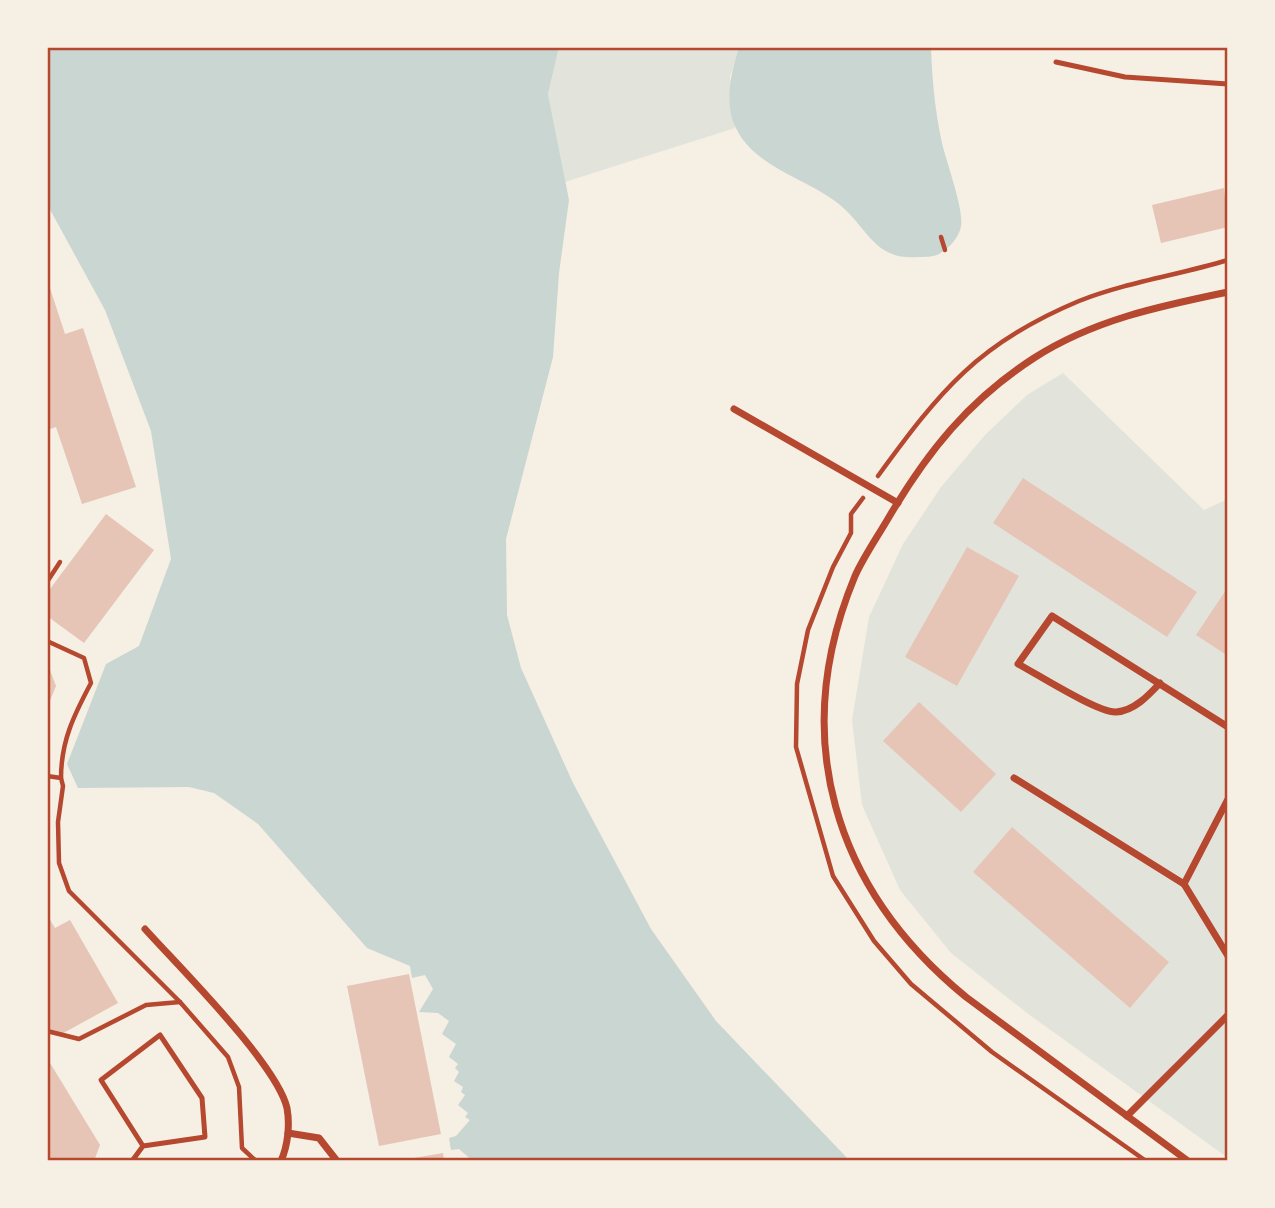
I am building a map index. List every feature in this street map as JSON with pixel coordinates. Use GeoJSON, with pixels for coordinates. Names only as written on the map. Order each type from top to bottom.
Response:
{"type":"FeatureCollection","features":[{"type":"Feature","properties":{"kind":"street"},"geometry":{"type":"LineString","coordinates":[[1188,1161],[932,970],[903,939],[875,900],[854,861],[839,819],[827,759],[825,705],[839,618],[856,573],[925,458],[959,419],[994,387],[1035,358],[1077,334],[1122,317],[1228,292]]}},
{"type":"Feature","properties":{"kind":"street"},"geometry":{"type":"LineString","coordinates":[[734,410],[898,503]]}},
{"type":"Feature","properties":{"kind":"street"},"geometry":{"type":"LineString","coordinates":[[1160,683],[1141,702],[1115,712],[1095,706],[1018,664],[1052,616],[1160,683],[1228,727]]}},
{"type":"Feature","properties":{"kind":"street"},"geometry":{"type":"LineString","coordinates":[[1014,778],[1184,884],[1228,956]]}},
{"type":"Feature","properties":{"kind":"street"},"geometry":{"type":"LineString","coordinates":[[1184,884],[1228,799]]}},
{"type":"Feature","properties":{"kind":"street"},"geometry":{"type":"LineString","coordinates":[[145,929],[272,1074],[286,1108],[288,1133],[281,1161]]}},
{"type":"Feature","properties":{"kind":"street"},"geometry":{"type":"LineString","coordinates":[[1127,1116],[1228,1015]]}},
{"type":"Feature","properties":{"kind":"street"},"geometry":{"type":"LineString","coordinates":[[288,1133],[319,1138],[337,1161]]}},
{"type":"Feature","properties":{"kind":"lane"},"geometry":{"type":"LineString","coordinates":[[1056,62],[1125,77],[1228,84]]}},
{"type":"Feature","properties":{"kind":"lane"},"geometry":{"type":"LineString","coordinates":[[132,1161],[143,1146],[205,1138],[202,1098],[160,1035],[101,1080],[143,1146]]}},
{"type":"Feature","properties":{"kind":"path"},"geometry":{"type":"LineString","coordinates":[[941,237],[945,250]]}},
{"type":"Feature","properties":{"kind":"path"},"geometry":{"type":"LineString","coordinates":[[870,488],[850,514],[851,533],[833,567],[808,630],[797,684],[796,747],[833,876],[874,941],[911,984],[992,1052],[1146,1161]]}},
{"type":"Feature","properties":{"kind":"path"},"geometry":{"type":"LineString","coordinates":[[47,582],[60,562]]}},
{"type":"Feature","properties":{"kind":"path"},"geometry":{"type":"LineString","coordinates":[[47,641],[84,658],[91,683],[69,723],[61,754],[63,786],[58,822],[59,863],[68,891],[180,1002],[228,1058],[236,1071],[242,1147],[256,1161]]}},
{"type":"Feature","properties":{"kind":"path"},"geometry":{"type":"LineString","coordinates":[[47,776],[61,778]]}},
{"type":"Feature","properties":{"kind":"path"},"geometry":{"type":"LineString","coordinates":[[47,1031],[79,1039],[146,1005],[180,1002]]}},
{"type":"Feature","properties":{"kind":"shaded area"},"geometry":{"type":"Polygon","coordinates":[[[47,47],[559,47],[548,94],[569,200],[559,273],[553,357],[506,539],[507,615],[521,668],[573,783],[651,929],[716,1021],[850,1161],[473,1161],[459,1149],[451,1150],[449,1138],[456,1136],[470,1120],[465,1117],[468,1113],[458,1105],[465,1095],[461,1092],[463,1087],[454,1081],[459,1072],[455,1068],[458,1064],[449,1057],[456,1044],[442,1034],[449,1021],[438,1013],[419,1012],[433,989],[425,975],[412,978],[410,966],[367,948],[258,824],[214,793],[189,787],[78,788],[67,764],[106,664],[139,646],[171,559],[151,431],[105,310],[47,204],[47,47]]]}},
{"type":"Feature","properties":{"kind":"shaded area"},"geometry":{"type":"Polygon","coordinates":[[[559,47],[739,47],[730,77],[735,128],[565,182],[548,94],[559,47]]]}},
{"type":"Feature","properties":{"kind":"shaded area"},"geometry":{"type":"Polygon","coordinates":[[[739,47],[931,47],[934,95],[940,131],[961,218],[960,230],[953,242],[943,252],[932,256],[903,257],[890,253],[871,239],[835,201],[756,153],[737,130],[730,110],[731,78],[739,47]]]}},
{"type":"Feature","properties":{"kind":"shaded area"},"geometry":{"type":"Polygon","coordinates":[[[1063,373],[1204,510],[1228,499],[1228,1158],[1027,1013],[951,953],[900,890],[862,805],[852,720],[869,617],[903,544],[941,487],[985,435],[1027,395],[1063,373]]]}},
{"type":"Feature","properties":{"kind":"building"},"geometry":{"type":"Polygon","coordinates":[[[1224,188],[1228,227],[1161,243],[1152,205],[1224,188]]]}},
{"type":"Feature","properties":{"kind":"building"},"geometry":{"type":"Polygon","coordinates":[[[48,282],[65,334],[83,328],[136,487],[82,504],[56,427],[47,430],[48,282]]]}},
{"type":"Feature","properties":{"kind":"building"},"geometry":{"type":"Polygon","coordinates":[[[1023,478],[1197,592],[1167,637],[993,523],[1023,478]]]}},
{"type":"Feature","properties":{"kind":"building"},"geometry":{"type":"Polygon","coordinates":[[[106,514],[154,550],[84,643],[47,616],[47,593],[106,514]]]}},
{"type":"Feature","properties":{"kind":"building"},"geometry":{"type":"Polygon","coordinates":[[[967,547],[1019,576],[957,686],[905,657],[967,547]]]}},
{"type":"Feature","properties":{"kind":"building"},"geometry":{"type":"Polygon","coordinates":[[[1226,590],[1228,591],[1228,656],[1196,635],[1226,590]]]}},
{"type":"Feature","properties":{"kind":"building"},"geometry":{"type":"Polygon","coordinates":[[[47,662],[56,686],[47,708],[47,662]]]}},
{"type":"Feature","properties":{"kind":"building"},"geometry":{"type":"Polygon","coordinates":[[[919,702],[996,774],[961,812],[883,741],[919,702]]]}},
{"type":"Feature","properties":{"kind":"building"},"geometry":{"type":"Polygon","coordinates":[[[1012,827],[1169,962],[1130,1008],[973,872],[1012,827]]]}},
{"type":"Feature","properties":{"kind":"building"},"geometry":{"type":"Polygon","coordinates":[[[47,915],[55,928],[70,920],[118,1003],[58,1036],[47,1033],[47,915]]]}},
{"type":"Feature","properties":{"kind":"building"},"geometry":{"type":"Polygon","coordinates":[[[409,974],[441,1134],[379,1146],[347,986],[409,974]]]}},
{"type":"Feature","properties":{"kind":"building"},"geometry":{"type":"Polygon","coordinates":[[[47,1058],[100,1145],[94,1161],[47,1161],[47,1058]]]}},
{"type":"Feature","properties":{"kind":"building"},"geometry":{"type":"Polygon","coordinates":[[[443,1153],[444,1161],[408,1161],[408,1159],[443,1153]]]}}]}
